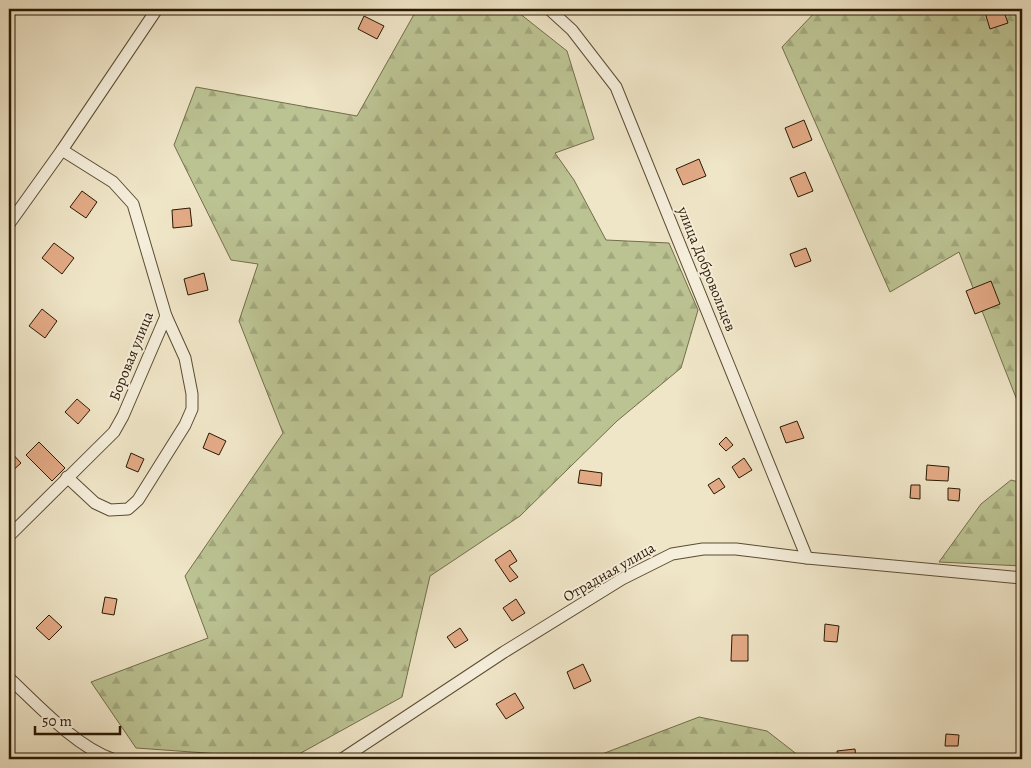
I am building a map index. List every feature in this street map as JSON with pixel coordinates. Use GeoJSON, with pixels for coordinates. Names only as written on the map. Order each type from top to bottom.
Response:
{"type":"FeatureCollection","features":[{"type":"Feature","properties":{"kind":"street"},"geometry":{"type":"LineString","coordinates":[[9,224],[62,150],[157,9]]}},
{"type":"Feature","properties":{"kind":"street","name":"улица Добровольцев"},"geometry":{"type":"LineString","coordinates":[[549,9],[572,30],[616,87],[807,558]]}},
{"type":"Feature","properties":{"kind":"street","name":"Боровая улица"},"geometry":{"type":"LineString","coordinates":[[9,536],[114,432],[123,416],[166,316],[133,204],[113,182],[62,150]]}},
{"type":"Feature","properties":{"kind":"street"},"geometry":{"type":"LineString","coordinates":[[67,477],[96,503],[110,510],[128,509],[138,500],[185,426],[192,409],[192,394],[185,358],[166,316]]}},
{"type":"Feature","properties":{"kind":"street","name":"Отрадная улица"},"geometry":{"type":"LineString","coordinates":[[342,759],[504,652],[622,578],[672,554],[703,549],[736,549],[807,558],[1022,578]]}},
{"type":"Feature","properties":{"kind":"street"},"geometry":{"type":"LineString","coordinates":[[9,678],[57,724],[100,755],[112,759]]}},
{"type":"Feature","properties":{"kind":"green space"},"geometry":{"type":"Polygon","coordinates":[[[417,9],[514,9],[567,51],[594,139],[555,153],[574,180],[606,240],[669,243],[698,310],[681,368],[617,421],[520,516],[430,576],[402,697],[290,759],[136,748],[91,682],[208,638],[185,576],[283,433],[239,321],[258,264],[231,260],[174,145],[196,87],[357,116],[417,9]]]}},
{"type":"Feature","properties":{"kind":"green space"},"geometry":{"type":"Polygon","coordinates":[[[818,9],[1022,9],[1022,413],[959,252],[890,292],[782,47],[818,9]]]}},
{"type":"Feature","properties":{"kind":"green space"},"geometry":{"type":"Polygon","coordinates":[[[1011,480],[1022,483],[1022,566],[939,562],[981,504],[1011,480]]]}},
{"type":"Feature","properties":{"kind":"green space"},"geometry":{"type":"Polygon","coordinates":[[[699,717],[767,731],[803,759],[589,759],[699,717]]]}},
{"type":"Feature","properties":{"kind":"building"},"geometry":{"type":"Polygon","coordinates":[[[984,9],[1003,9],[1008,23],[990,29],[984,9]]]}},
{"type":"Feature","properties":{"kind":"building"},"geometry":{"type":"Polygon","coordinates":[[[364,16],[384,26],[377,39],[358,29],[364,16]]]}},
{"type":"Feature","properties":{"kind":"building"},"geometry":{"type":"Polygon","coordinates":[[[804,120],[812,140],[793,148],[785,128],[804,120]]]}},
{"type":"Feature","properties":{"kind":"building"},"geometry":{"type":"Polygon","coordinates":[[[699,159],[706,176],[683,185],[676,169],[699,159]]]}},
{"type":"Feature","properties":{"kind":"building"},"geometry":{"type":"Polygon","coordinates":[[[805,172],[813,191],[798,197],[790,178],[805,172]]]}},
{"type":"Feature","properties":{"kind":"building"},"geometry":{"type":"Polygon","coordinates":[[[82,191],[97,202],[86,218],[70,207],[82,191]]]}},
{"type":"Feature","properties":{"kind":"building"},"geometry":{"type":"Polygon","coordinates":[[[190,208],[192,226],[173,228],[172,210],[190,208]]]}},
{"type":"Feature","properties":{"kind":"building"},"geometry":{"type":"Polygon","coordinates":[[[54,243],[74,258],[62,274],[42,258],[54,243]]]}},
{"type":"Feature","properties":{"kind":"building"},"geometry":{"type":"Polygon","coordinates":[[[806,248],[811,261],[795,267],[790,254],[806,248]]]}},
{"type":"Feature","properties":{"kind":"building"},"geometry":{"type":"Polygon","coordinates":[[[204,273],[208,290],[188,295],[184,279],[204,273]]]}},
{"type":"Feature","properties":{"kind":"building"},"geometry":{"type":"Polygon","coordinates":[[[991,281],[1000,304],[975,314],[966,291],[991,281]]]}},
{"type":"Feature","properties":{"kind":"building"},"geometry":{"type":"Polygon","coordinates":[[[42,309],[57,321],[45,338],[29,326],[42,309]]]}},
{"type":"Feature","properties":{"kind":"building"},"geometry":{"type":"Polygon","coordinates":[[[77,399],[90,410],[78,424],[65,412],[77,399]]]}},
{"type":"Feature","properties":{"kind":"building"},"geometry":{"type":"Polygon","coordinates":[[[797,421],[804,438],[786,443],[780,427],[797,421]]]}},
{"type":"Feature","properties":{"kind":"building"},"geometry":{"type":"Polygon","coordinates":[[[209,433],[226,441],[219,455],[203,448],[209,433]]]}},
{"type":"Feature","properties":{"kind":"building"},"geometry":{"type":"Polygon","coordinates":[[[726,437],[733,445],[726,451],[719,444],[726,437]]]}},
{"type":"Feature","properties":{"kind":"building"},"geometry":{"type":"Polygon","coordinates":[[[39,442],[65,468],[52,481],[26,455],[39,442]]]}},
{"type":"Feature","properties":{"kind":"building"},"geometry":{"type":"Polygon","coordinates":[[[9,450],[21,463],[9,474],[9,450]]]}},
{"type":"Feature","properties":{"kind":"building"},"geometry":{"type":"Polygon","coordinates":[[[131,453],[144,459],[138,472],[126,467],[131,453]]]}},
{"type":"Feature","properties":{"kind":"building"},"geometry":{"type":"Polygon","coordinates":[[[744,458],[752,470],[739,478],[732,467],[744,458]]]}},
{"type":"Feature","properties":{"kind":"building"},"geometry":{"type":"Polygon","coordinates":[[[927,465],[949,467],[948,481],[926,480],[927,465]]]}},
{"type":"Feature","properties":{"kind":"building"},"geometry":{"type":"Polygon","coordinates":[[[580,470],[602,473],[601,486],[578,483],[580,470]]]}},
{"type":"Feature","properties":{"kind":"building"},"geometry":{"type":"Polygon","coordinates":[[[719,478],[725,487],[714,494],[708,485],[719,478]]]}},
{"type":"Feature","properties":{"kind":"building"},"geometry":{"type":"Polygon","coordinates":[[[911,485],[920,485],[920,499],[910,498],[911,485]]]}},
{"type":"Feature","properties":{"kind":"building"},"geometry":{"type":"Polygon","coordinates":[[[948,488],[960,489],[959,501],[948,500],[948,488]]]}},
{"type":"Feature","properties":{"kind":"building"},"geometry":{"type":"Polygon","coordinates":[[[510,550],[517,561],[509,566],[518,577],[510,582],[495,560],[510,550]]]}},
{"type":"Feature","properties":{"kind":"building"},"geometry":{"type":"Polygon","coordinates":[[[105,597],[117,599],[114,615],[102,613],[105,597]]]}},
{"type":"Feature","properties":{"kind":"building"},"geometry":{"type":"Polygon","coordinates":[[[516,599],[525,613],[512,621],[503,608],[516,599]]]}},
{"type":"Feature","properties":{"kind":"building"},"geometry":{"type":"Polygon","coordinates":[[[49,615],[62,627],[49,640],[36,628],[49,615]]]}},
{"type":"Feature","properties":{"kind":"building"},"geometry":{"type":"Polygon","coordinates":[[[825,624],[839,626],[837,642],[824,641],[825,624]]]}},
{"type":"Feature","properties":{"kind":"building"},"geometry":{"type":"Polygon","coordinates":[[[460,628],[468,640],[455,648],[447,637],[460,628]]]}},
{"type":"Feature","properties":{"kind":"building"},"geometry":{"type":"Polygon","coordinates":[[[732,635],[748,635],[748,661],[731,661],[732,635]]]}},
{"type":"Feature","properties":{"kind":"building"},"geometry":{"type":"Polygon","coordinates":[[[583,664],[591,681],[574,689],[567,672],[583,664]]]}},
{"type":"Feature","properties":{"kind":"building"},"geometry":{"type":"Polygon","coordinates":[[[515,693],[524,708],[506,719],[496,704],[515,693]]]}},
{"type":"Feature","properties":{"kind":"building"},"geometry":{"type":"Polygon","coordinates":[[[946,734],[959,735],[958,746],[945,746],[946,734]]]}},
{"type":"Feature","properties":{"kind":"building"},"geometry":{"type":"Polygon","coordinates":[[[855,749],[856,759],[838,759],[837,751],[855,749]]]}}]}
